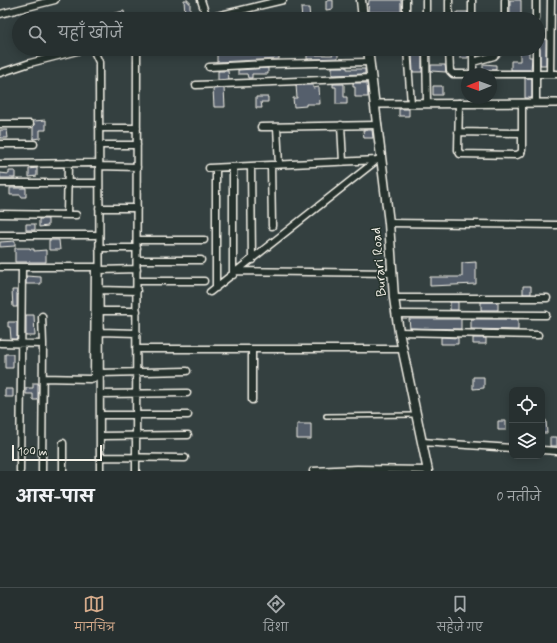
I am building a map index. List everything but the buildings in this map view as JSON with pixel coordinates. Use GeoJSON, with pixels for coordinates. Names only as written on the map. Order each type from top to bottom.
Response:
{"type":"FeatureCollection","features":[{"type":"Feature","properties":{"kind":"main road"},"geometry":{"type":"LineString","coordinates":[[361,0],[362,12]]}},
{"type":"Feature","properties":{"kind":"main road","name":"Burari Road"},"geometry":{"type":"LineString","coordinates":[[369,56],[375,104],[379,160],[389,223],[394,298],[402,349],[428,470]]}},
{"type":"Feature","properties":{"kind":"street"},"geometry":{"type":"LineString","coordinates":[[0,14],[55,0]]}},
{"type":"Feature","properties":{"kind":"street"},"geometry":{"type":"LineString","coordinates":[[201,0],[204,12]]}},
{"type":"Feature","properties":{"kind":"street"},"geometry":{"type":"LineString","coordinates":[[234,12],[283,0]]}},
{"type":"Feature","properties":{"kind":"street"},"geometry":{"type":"LineString","coordinates":[[406,0],[406,12]]}},
{"type":"Feature","properties":{"kind":"street"},"geometry":{"type":"LineString","coordinates":[[426,0],[426,12]]}},
{"type":"Feature","properties":{"kind":"street"},"geometry":{"type":"LineString","coordinates":[[449,0],[449,12]]}},
{"type":"Feature","properties":{"kind":"street"},"geometry":{"type":"LineString","coordinates":[[472,0],[472,12]]}},
{"type":"Feature","properties":{"kind":"street"},"geometry":{"type":"LineString","coordinates":[[505,0],[505,12]]}},
{"type":"Feature","properties":{"kind":"street"},"geometry":{"type":"LineString","coordinates":[[536,0],[536,12]]}},
{"type":"Feature","properties":{"kind":"street"},"geometry":{"type":"LineString","coordinates":[[497,74],[554,74],[551,0]]}},
{"type":"Feature","properties":{"kind":"street"},"geometry":{"type":"LineString","coordinates":[[0,73],[58,56]]}},
{"type":"Feature","properties":{"kind":"street"},"geometry":{"type":"LineString","coordinates":[[42,378],[94,378],[100,248],[94,56]]}},
{"type":"Feature","properties":{"kind":"street"},"geometry":{"type":"LineString","coordinates":[[96,56],[98,60],[99,145],[95,183],[95,235],[100,290],[100,471]]}},
{"type":"Feature","properties":{"kind":"street"},"geometry":{"type":"LineString","coordinates":[[136,471],[137,56]]}},
{"type":"Feature","properties":{"kind":"street"},"geometry":{"type":"LineString","coordinates":[[408,56],[411,104]]}},
{"type":"Feature","properties":{"kind":"street"},"geometry":{"type":"LineString","coordinates":[[426,56],[427,104]]}},
{"type":"Feature","properties":{"kind":"street"},"geometry":{"type":"LineString","coordinates":[[450,56],[451,74],[461,74]]}},
{"type":"Feature","properties":{"kind":"street"},"geometry":{"type":"LineString","coordinates":[[473,56],[473,68]]}},
{"type":"Feature","properties":{"kind":"street"},"geometry":{"type":"LineString","coordinates":[[473,62],[494,56]]}},
{"type":"Feature","properties":{"kind":"street"},"geometry":{"type":"LineString","coordinates":[[536,56],[536,103]]}},
{"type":"Feature","properties":{"kind":"street"},"geometry":{"type":"LineString","coordinates":[[209,67],[369,62]]}},
{"type":"Feature","properties":{"kind":"street"},"geometry":{"type":"LineString","coordinates":[[196,85],[371,78]]}},
{"type":"Feature","properties":{"kind":"street"},"geometry":{"type":"LineString","coordinates":[[497,101],[557,103]]}},
{"type":"Feature","properties":{"kind":"street"},"geometry":{"type":"LineString","coordinates":[[375,104],[459,103],[458,150],[460,154],[519,155],[521,153],[522,103]]}},
{"type":"Feature","properties":{"kind":"street"},"geometry":{"type":"LineString","coordinates":[[0,124],[30,124]]}},
{"type":"Feature","properties":{"kind":"street"},"geometry":{"type":"LineString","coordinates":[[341,125],[343,162]]}},
{"type":"Feature","properties":{"kind":"street"},"geometry":{"type":"LineString","coordinates":[[261,127],[377,125]]}},
{"type":"Feature","properties":{"kind":"street"},"geometry":{"type":"LineString","coordinates":[[277,127],[279,165]]}},
{"type":"Feature","properties":{"kind":"street"},"geometry":{"type":"LineString","coordinates":[[99,128],[137,128]]}},
{"type":"Feature","properties":{"kind":"street"},"geometry":{"type":"LineString","coordinates":[[458,132],[522,132]]}},
{"type":"Feature","properties":{"kind":"street"},"geometry":{"type":"LineString","coordinates":[[0,144],[34,144]]}},
{"type":"Feature","properties":{"kind":"street"},"geometry":{"type":"LineString","coordinates":[[99,145],[137,146]]}},
{"type":"Feature","properties":{"kind":"street"},"geometry":{"type":"LineString","coordinates":[[209,168],[379,160]]}},
{"type":"Feature","properties":{"kind":"street"},"geometry":{"type":"LineString","coordinates":[[210,292],[379,160]]}},
{"type":"Feature","properties":{"kind":"street"},"geometry":{"type":"LineString","coordinates":[[67,215],[68,163]]}},
{"type":"Feature","properties":{"kind":"street"},"geometry":{"type":"LineString","coordinates":[[0,164],[68,163],[137,167]]}},
{"type":"Feature","properties":{"kind":"street"},"geometry":{"type":"LineString","coordinates":[[271,165],[272,226]]}},
{"type":"Feature","properties":{"kind":"street"},"geometry":{"type":"LineString","coordinates":[[251,166],[252,260]]}},
{"type":"Feature","properties":{"kind":"street"},"geometry":{"type":"LineString","coordinates":[[234,167],[235,273]]}},
{"type":"Feature","properties":{"kind":"street"},"geometry":{"type":"LineString","coordinates":[[216,168],[216,288]]}},
{"type":"Feature","properties":{"kind":"street"},"geometry":{"type":"LineString","coordinates":[[0,183],[95,183]]}},
{"type":"Feature","properties":{"kind":"street"},"geometry":{"type":"LineString","coordinates":[[99,208],[137,208]]}},
{"type":"Feature","properties":{"kind":"street"},"geometry":{"type":"LineString","coordinates":[[0,214],[76,215]]}},
{"type":"Feature","properties":{"kind":"street"},"geometry":{"type":"LineString","coordinates":[[389,223],[557,225]]}},
{"type":"Feature","properties":{"kind":"street"},"geometry":{"type":"LineString","coordinates":[[0,235],[95,235]]}},
{"type":"Feature","properties":{"kind":"street"},"geometry":{"type":"LineString","coordinates":[[137,240],[204,240]]}},
{"type":"Feature","properties":{"kind":"street"},"geometry":{"type":"LineString","coordinates":[[100,248],[137,248]]}},
{"type":"Feature","properties":{"kind":"street"},"geometry":{"type":"LineString","coordinates":[[137,260],[201,260]]}},
{"type":"Feature","properties":{"kind":"street"},"geometry":{"type":"LineString","coordinates":[[0,267],[137,269]]}},
{"type":"Feature","properties":{"kind":"street"},"geometry":{"type":"LineString","coordinates":[[20,471],[22,267]]}},
{"type":"Feature","properties":{"kind":"street"},"geometry":{"type":"LineString","coordinates":[[235,273],[393,273]]}},
{"type":"Feature","properties":{"kind":"street"},"geometry":{"type":"LineString","coordinates":[[137,281],[204,281]]}},
{"type":"Feature","properties":{"kind":"street"},"geometry":{"type":"LineString","coordinates":[[100,290],[137,291]]}},
{"type":"Feature","properties":{"kind":"street"},"geometry":{"type":"LineString","coordinates":[[394,298],[547,298]]}},
{"type":"Feature","properties":{"kind":"street"},"geometry":{"type":"LineString","coordinates":[[100,311],[137,311]]}},
{"type":"Feature","properties":{"kind":"street"},"geometry":{"type":"LineString","coordinates":[[397,314],[546,315]]}},
{"type":"Feature","properties":{"kind":"street"},"geometry":{"type":"LineString","coordinates":[[42,316],[42,471]]}},
{"type":"Feature","properties":{"kind":"street"},"geometry":{"type":"LineString","coordinates":[[100,332],[137,333]]}},
{"type":"Feature","properties":{"kind":"street"},"geometry":{"type":"LineString","coordinates":[[399,332],[538,335]]}},
{"type":"Feature","properties":{"kind":"street"},"geometry":{"type":"LineString","coordinates":[[0,343],[43,344]]}},
{"type":"Feature","properties":{"kind":"street"},"geometry":{"type":"LineString","coordinates":[[136,349],[402,349]]}},
{"type":"Feature","properties":{"kind":"street"},"geometry":{"type":"LineString","coordinates":[[252,349],[252,400]]}},
{"type":"Feature","properties":{"kind":"street"},"geometry":{"type":"LineString","coordinates":[[100,373],[187,371]]}},
{"type":"Feature","properties":{"kind":"street"},"geometry":{"type":"LineString","coordinates":[[100,394],[188,393]]}},
{"type":"Feature","properties":{"kind":"street"},"geometry":{"type":"LineString","coordinates":[[100,415],[188,414]]}},
{"type":"Feature","properties":{"kind":"street"},"geometry":{"type":"LineString","coordinates":[[100,436],[188,435]]}},
{"type":"Feature","properties":{"kind":"street"},"geometry":{"type":"LineString","coordinates":[[422,442],[509,448]]}},
{"type":"Feature","properties":{"kind":"street"},"geometry":{"type":"LineString","coordinates":[[63,444],[63,471]]}},
{"type":"Feature","properties":{"kind":"street"},"geometry":{"type":"LineString","coordinates":[[545,450],[557,451]]}},
{"type":"Feature","properties":{"kind":"street"},"geometry":{"type":"LineString","coordinates":[[100,457],[185,458]]}},
{"type":"Feature","properties":{"kind":"street"},"geometry":{"type":"LineString","coordinates":[[313,471],[428,470]]}},
{"type":"Feature","properties":{"kind":"lane"},"geometry":{"type":"LineString","coordinates":[[326,416],[417,415]]}}]}
